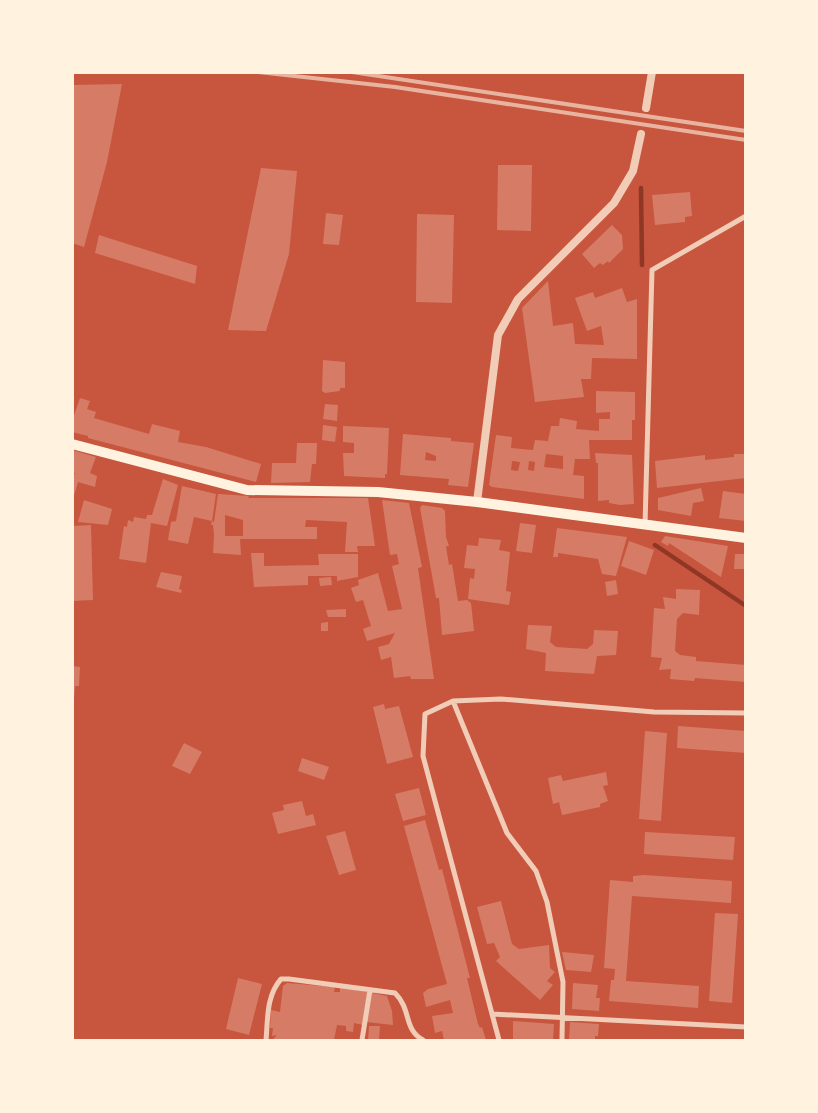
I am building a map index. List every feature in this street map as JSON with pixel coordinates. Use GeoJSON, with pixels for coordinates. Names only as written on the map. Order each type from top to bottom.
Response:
{"type":"FeatureCollection","features":[{"type":"Feature","properties":{"kind":"main road"},"geometry":{"type":"LineString","coordinates":[[72,444],[247,490],[378,492],[476,502],[746,538]]}},
{"type":"Feature","properties":{"kind":"street"},"geometry":{"type":"LineString","coordinates":[[646,108],[652,72]]}},
{"type":"Feature","properties":{"kind":"street"},"geometry":{"type":"LineString","coordinates":[[476,502],[498,334],[518,299],[614,202],[633,170],[641,134]]}},
{"type":"Feature","properties":{"kind":"street"},"geometry":{"type":"LineString","coordinates":[[645,524],[652,270],[746,216]]}},
{"type":"Feature","properties":{"kind":"street"},"geometry":{"type":"LineString","coordinates":[[499,1040],[423,756],[425,714],[453,702],[501,699],[654,712],[746,713]]}},
{"type":"Feature","properties":{"kind":"street"},"geometry":{"type":"LineString","coordinates":[[453,702],[507,833],[536,871],[547,902],[563,982],[562,1040]]}},
{"type":"Feature","properties":{"kind":"street"},"geometry":{"type":"LineString","coordinates":[[266,1040],[270,998],[274,987],[281,980],[395,993],[404,1002],[409,1023],[415,1036],[423,1040]]}},
{"type":"Feature","properties":{"kind":"street"},"geometry":{"type":"LineString","coordinates":[[362,1040],[370,990]]}},
{"type":"Feature","properties":{"kind":"street"},"geometry":{"type":"LineString","coordinates":[[492,1014],[746,1027]]}},
{"type":"Feature","properties":{"kind":"building"},"geometry":{"type":"Polygon","coordinates":[[[122,84],[107,162],[84,247],[72,243],[72,85],[122,84]]]}},
{"type":"Feature","properties":{"kind":"building"},"geometry":{"type":"Polygon","coordinates":[[[498,165],[532,165],[531,231],[497,230],[498,165]]]}},
{"type":"Feature","properties":{"kind":"building"},"geometry":{"type":"Polygon","coordinates":[[[261,168],[297,171],[289,254],[266,331],[228,330],[261,168]]]}},
{"type":"Feature","properties":{"kind":"building"},"geometry":{"type":"Polygon","coordinates":[[[690,192],[692,216],[685,217],[685,222],[655,225],[652,195],[690,192]]]}},
{"type":"Feature","properties":{"kind":"building"},"geometry":{"type":"Polygon","coordinates":[[[326,213],[343,215],[339,245],[323,244],[326,213]]]}},
{"type":"Feature","properties":{"kind":"building"},"geometry":{"type":"Polygon","coordinates":[[[417,214],[454,215],[452,303],[416,302],[417,214]]]}},
{"type":"Feature","properties":{"kind":"building"},"geometry":{"type":"Polygon","coordinates":[[[612,225],[622,235],[623,249],[609,263],[608,261],[603,265],[600,263],[594,268],[582,254],[612,225]]]}},
{"type":"Feature","properties":{"kind":"building"},"geometry":{"type":"Polygon","coordinates":[[[99,235],[197,266],[195,284],[95,253],[99,235]]]}},
{"type":"Feature","properties":{"kind":"building"},"geometry":{"type":"Polygon","coordinates":[[[548,281],[553,326],[573,323],[575,344],[604,345],[601,326],[587,331],[575,298],[593,292],[595,298],[622,288],[627,302],[637,299],[637,359],[592,358],[591,379],[581,379],[584,397],[535,402],[522,308],[548,281]]]}},
{"type":"Feature","properties":{"kind":"building"},"geometry":{"type":"Polygon","coordinates":[[[323,360],[345,362],[345,388],[340,388],[340,391],[325,393],[322,391],[323,360]]]}},
{"type":"Feature","properties":{"kind":"building"},"geometry":{"type":"Polygon","coordinates":[[[596,391],[635,392],[635,420],[632,420],[632,440],[589,440],[590,459],[575,459],[573,475],[584,476],[584,499],[492,487],[489,485],[496,435],[512,437],[511,448],[533,450],[535,440],[548,441],[551,426],[559,426],[560,418],[577,421],[576,429],[599,431],[599,419],[610,419],[610,412],[596,413],[596,391]],[[546,454],[544,467],[563,469],[563,456],[546,454]],[[512,461],[511,470],[518,471],[520,462],[512,461]],[[529,461],[528,470],[534,471],[535,462],[529,461]]]}},
{"type":"Feature","properties":{"kind":"building"},"geometry":{"type":"Polygon","coordinates":[[[80,398],[90,401],[87,409],[96,412],[94,418],[149,434],[152,424],[180,431],[178,442],[206,447],[261,464],[256,482],[88,438],[88,436],[72,432],[72,421],[80,398]]]}},
{"type":"Feature","properties":{"kind":"building"},"geometry":{"type":"Polygon","coordinates":[[[325,404],[338,405],[337,421],[323,419],[325,404]]]}},
{"type":"Feature","properties":{"kind":"building"},"geometry":{"type":"Polygon","coordinates":[[[323,425],[337,427],[335,442],[322,440],[323,425]]]}},
{"type":"Feature","properties":{"kind":"building"},"geometry":{"type":"Polygon","coordinates":[[[343,426],[389,428],[387,474],[385,474],[385,478],[344,476],[343,453],[354,453],[354,443],[343,442],[343,426]]]}},
{"type":"Feature","properties":{"kind":"building"},"geometry":{"type":"Polygon","coordinates":[[[403,434],[451,438],[451,441],[474,443],[468,487],[448,485],[449,479],[400,475],[403,434]],[[426,452],[425,460],[436,461],[436,456],[426,452]]]}},
{"type":"Feature","properties":{"kind":"building"},"geometry":{"type":"Polygon","coordinates":[[[297,443],[317,443],[316,464],[312,464],[310,482],[271,483],[272,463],[296,463],[297,443]]]}},
{"type":"Feature","properties":{"kind":"building"},"geometry":{"type":"Polygon","coordinates":[[[72,450],[96,457],[90,473],[97,476],[95,487],[78,482],[73,499],[72,479],[75,473],[72,472],[72,450]]]}},
{"type":"Feature","properties":{"kind":"building"},"geometry":{"type":"Polygon","coordinates":[[[595,453],[632,455],[634,504],[620,505],[609,503],[609,500],[598,501],[598,463],[596,463],[595,453]]]}},
{"type":"Feature","properties":{"kind":"building"},"geometry":{"type":"Polygon","coordinates":[[[734,454],[746,454],[746,478],[657,488],[655,461],[705,455],[705,460],[734,457],[734,454]]]}},
{"type":"Feature","properties":{"kind":"building"},"geometry":{"type":"Polygon","coordinates":[[[163,479],[178,485],[167,526],[151,523],[146,563],[119,559],[124,526],[127,527],[128,520],[133,522],[134,517],[146,519],[147,515],[152,515],[163,479]]]}},
{"type":"Feature","properties":{"kind":"building"},"geometry":{"type":"Polygon","coordinates":[[[182,486],[216,494],[212,521],[194,517],[188,544],[168,540],[171,522],[176,521],[182,486]]]}},
{"type":"Feature","properties":{"kind":"building"},"geometry":{"type":"Polygon","coordinates":[[[701,488],[704,501],[693,503],[691,516],[658,510],[658,498],[701,488]]]}},
{"type":"Feature","properties":{"kind":"building"},"geometry":{"type":"Polygon","coordinates":[[[723,491],[746,494],[746,521],[719,518],[723,491]]]}},
{"type":"Feature","properties":{"kind":"building"},"geometry":{"type":"Polygon","coordinates":[[[218,494],[249,496],[248,498],[368,498],[375,546],[357,546],[358,552],[345,552],[347,522],[306,520],[305,527],[317,527],[317,539],[240,539],[241,555],[213,553],[214,535],[213,525],[211,525],[212,521],[214,522],[218,494]],[[225,515],[225,536],[243,536],[243,520],[225,515]]]}},
{"type":"Feature","properties":{"kind":"building"},"geometry":{"type":"Polygon","coordinates":[[[84,500],[112,509],[108,525],[78,522],[84,500]]]}},
{"type":"Feature","properties":{"kind":"building"},"geometry":{"type":"Polygon","coordinates":[[[382,500],[409,503],[422,567],[418,568],[434,679],[411,679],[410,676],[394,678],[391,657],[381,660],[378,647],[389,644],[395,633],[367,641],[363,629],[371,626],[363,600],[356,602],[351,588],[359,585],[358,580],[378,573],[388,611],[402,609],[392,566],[399,564],[397,554],[390,555],[382,500]]]}},
{"type":"Feature","properties":{"kind":"building"},"geometry":{"type":"Polygon","coordinates":[[[422,505],[442,508],[445,511],[446,537],[449,546],[446,546],[449,565],[452,564],[458,601],[467,600],[471,603],[474,631],[442,635],[439,598],[436,598],[420,508],[422,505]]]}},
{"type":"Feature","properties":{"kind":"building"},"geometry":{"type":"Polygon","coordinates":[[[520,523],[536,525],[532,553],[516,551],[520,523]]]}},
{"type":"Feature","properties":{"kind":"building"},"geometry":{"type":"Polygon","coordinates":[[[91,525],[93,600],[72,601],[72,526],[91,525]]]}},
{"type":"Feature","properties":{"kind":"building"},"geometry":{"type":"Polygon","coordinates":[[[557,528],[627,537],[616,576],[602,574],[598,559],[558,553],[558,557],[553,557],[557,528]]]}},
{"type":"Feature","properties":{"kind":"building"},"geometry":{"type":"Polygon","coordinates":[[[665,536],[728,546],[721,577],[669,543],[668,546],[661,542],[665,536]]]}},
{"type":"Feature","properties":{"kind":"building"},"geometry":{"type":"Polygon","coordinates":[[[479,538],[501,540],[499,550],[510,552],[506,591],[511,592],[509,605],[468,599],[470,578],[474,579],[475,569],[464,568],[467,545],[478,546],[479,538]]]}},
{"type":"Feature","properties":{"kind":"building"},"geometry":{"type":"Polygon","coordinates":[[[629,541],[654,550],[646,575],[621,566],[629,541]]]}},
{"type":"Feature","properties":{"kind":"building"},"geometry":{"type":"Polygon","coordinates":[[[251,553],[264,553],[264,566],[319,565],[318,554],[358,554],[358,577],[337,581],[337,576],[308,576],[308,585],[254,587],[251,553]]]}},
{"type":"Feature","properties":{"kind":"building"},"geometry":{"type":"Polygon","coordinates":[[[735,554],[746,554],[746,569],[734,569],[735,554]]]}},
{"type":"Feature","properties":{"kind":"building"},"geometry":{"type":"Polygon","coordinates":[[[161,572],[182,576],[179,589],[182,590],[181,593],[156,587],[161,572]]]}},
{"type":"Feature","properties":{"kind":"building"},"geometry":{"type":"Polygon","coordinates":[[[331,577],[332,585],[320,586],[319,578],[331,577]]]}},
{"type":"Feature","properties":{"kind":"building"},"geometry":{"type":"Polygon","coordinates":[[[616,580],[618,594],[607,596],[605,582],[616,580]]]}},
{"type":"Feature","properties":{"kind":"building"},"geometry":{"type":"Polygon","coordinates":[[[676,589],[700,590],[699,615],[683,613],[677,619],[675,651],[680,655],[696,657],[696,661],[746,665],[746,682],[695,678],[694,681],[670,679],[671,669],[659,670],[662,658],[651,657],[654,608],[665,609],[663,597],[676,599],[676,589]]]}},
{"type":"Feature","properties":{"kind":"building"},"geometry":{"type":"Polygon","coordinates":[[[346,609],[346,617],[328,617],[326,610],[346,609]]]}},
{"type":"Feature","properties":{"kind":"building"},"geometry":{"type":"Polygon","coordinates":[[[328,622],[328,631],[321,631],[321,623],[328,622]]]}},
{"type":"Feature","properties":{"kind":"building"},"geometry":{"type":"Polygon","coordinates":[[[528,625],[552,626],[550,642],[556,647],[587,649],[593,644],[594,630],[618,631],[616,655],[597,656],[594,674],[545,671],[546,653],[526,649],[528,625]]]}},
{"type":"Feature","properties":{"kind":"building"},"geometry":{"type":"Polygon","coordinates":[[[72,666],[80,667],[79,686],[75,686],[74,699],[72,666]]]}},
{"type":"Feature","properties":{"kind":"building"},"geometry":{"type":"Polygon","coordinates":[[[384,704],[385,709],[399,706],[413,757],[387,764],[373,707],[384,704]]]}},
{"type":"Feature","properties":{"kind":"building"},"geometry":{"type":"Polygon","coordinates":[[[678,726],[746,731],[746,753],[677,748],[678,726]]]}},
{"type":"Feature","properties":{"kind":"building"},"geometry":{"type":"Polygon","coordinates":[[[645,731],[667,733],[661,821],[639,819],[645,731]]]}},
{"type":"Feature","properties":{"kind":"building"},"geometry":{"type":"Polygon","coordinates":[[[184,743],[202,752],[190,774],[172,766],[184,743]]]}},
{"type":"Feature","properties":{"kind":"building"},"geometry":{"type":"Polygon","coordinates":[[[302,758],[329,767],[324,780],[298,771],[302,758]]]}},
{"type":"Feature","properties":{"kind":"building"},"geometry":{"type":"Polygon","coordinates":[[[606,772],[608,785],[603,786],[608,801],[600,804],[600,807],[562,815],[559,802],[553,804],[548,778],[561,775],[563,781],[606,772]]]}},
{"type":"Feature","properties":{"kind":"building"},"geometry":{"type":"Polygon","coordinates":[[[419,788],[426,815],[403,821],[395,794],[419,788]]]}},
{"type":"Feature","properties":{"kind":"building"},"geometry":{"type":"Polygon","coordinates":[[[302,801],[306,816],[313,814],[316,825],[278,834],[272,813],[284,810],[283,805],[302,801]]]}},
{"type":"Feature","properties":{"kind":"building"},"geometry":{"type":"Polygon","coordinates":[[[425,820],[439,870],[442,869],[470,978],[467,978],[478,1024],[480,1028],[482,1027],[486,1040],[444,1040],[442,1031],[435,1033],[432,1016],[453,1013],[450,1000],[426,1007],[423,993],[428,989],[447,984],[404,826],[425,820]]]}},
{"type":"Feature","properties":{"kind":"building"},"geometry":{"type":"Polygon","coordinates":[[[345,831],[356,870],[339,875],[326,836],[345,831]]]}},
{"type":"Feature","properties":{"kind":"building"},"geometry":{"type":"Polygon","coordinates":[[[645,832],[735,837],[733,860],[644,854],[645,832]]]}},
{"type":"Feature","properties":{"kind":"building"},"geometry":{"type":"Polygon","coordinates":[[[644,875],[732,881],[731,903],[632,896],[626,981],[699,986],[698,1008],[609,1001],[611,980],[614,980],[615,969],[604,968],[610,880],[633,882],[633,876],[644,875]]]}},
{"type":"Feature","properties":{"kind":"building"},"geometry":{"type":"Polygon","coordinates":[[[501,901],[512,944],[519,949],[549,945],[550,968],[555,972],[547,981],[553,985],[540,1000],[496,961],[500,957],[494,943],[487,944],[477,907],[501,901]]]}},
{"type":"Feature","properties":{"kind":"building"},"geometry":{"type":"Polygon","coordinates":[[[715,913],[738,914],[732,1003],[709,1001],[715,913]]]}},
{"type":"Feature","properties":{"kind":"building"},"geometry":{"type":"Polygon","coordinates":[[[562,952],[594,955],[591,972],[566,970],[562,952]]]}},
{"type":"Feature","properties":{"kind":"building"},"geometry":{"type":"Polygon","coordinates":[[[238,978],[262,984],[249,1035],[226,1029],[238,978]]]}},
{"type":"Feature","properties":{"kind":"building"},"geometry":{"type":"Polygon","coordinates":[[[287,983],[335,987],[334,992],[340,992],[340,987],[368,992],[363,1025],[354,1023],[353,1032],[346,1031],[346,1026],[337,1025],[334,1040],[272,1040],[277,1035],[272,1036],[273,1028],[270,1028],[271,1010],[280,1012],[283,986],[287,983]]]}},
{"type":"Feature","properties":{"kind":"building"},"geometry":{"type":"Polygon","coordinates":[[[573,983],[598,985],[596,998],[600,998],[599,1011],[572,1009],[573,983]]]}},
{"type":"Feature","properties":{"kind":"building"},"geometry":{"type":"Polygon","coordinates":[[[372,993],[387,996],[392,1011],[393,1025],[366,1022],[372,993]]]}},
{"type":"Feature","properties":{"kind":"building"},"geometry":{"type":"Polygon","coordinates":[[[513,1021],[554,1024],[553,1040],[513,1040],[513,1021]]]}},
{"type":"Feature","properties":{"kind":"building"},"geometry":{"type":"Polygon","coordinates":[[[570,1022],[599,1024],[598,1036],[595,1036],[595,1040],[569,1040],[570,1022]]]}},
{"type":"Feature","properties":{"kind":"building"},"geometry":{"type":"Polygon","coordinates":[[[369,1026],[380,1026],[379,1040],[368,1040],[369,1026]]]}},
{"type":"Feature","properties":{"kind":"waterway"},"geometry":{"type":"LineString","coordinates":[[641,188],[642,265]]}},
{"type":"Feature","properties":{"kind":"waterway"},"geometry":{"type":"LineString","coordinates":[[655,545],[746,606]]}},
{"type":"Feature","properties":{"kind":"railway"},"geometry":{"type":"LineString","coordinates":[[258,72],[395,87],[746,140]]}},
{"type":"Feature","properties":{"kind":"railway"},"geometry":{"type":"LineString","coordinates":[[352,72],[746,131]]}}]}
